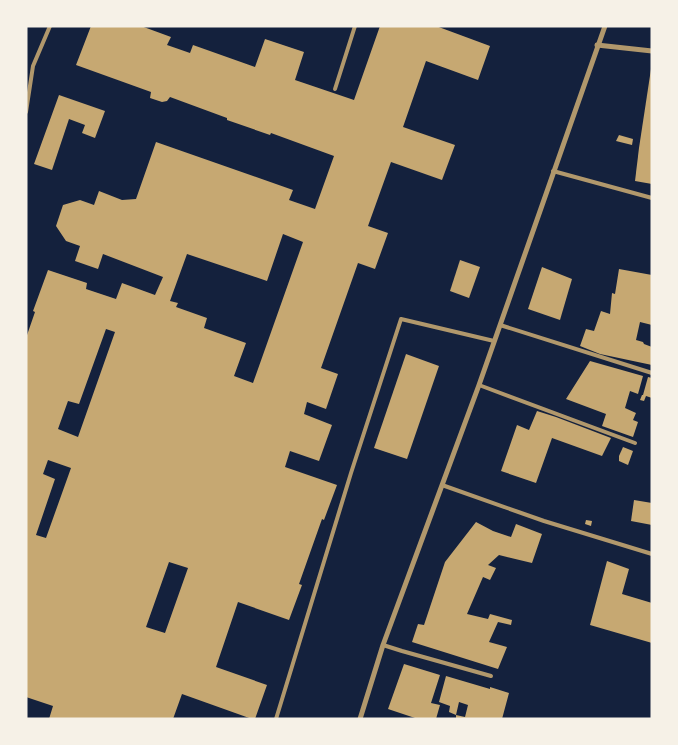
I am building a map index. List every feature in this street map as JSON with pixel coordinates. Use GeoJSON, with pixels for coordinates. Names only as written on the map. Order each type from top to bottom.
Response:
{"type":"FeatureCollection","features":[{"type":"Feature","properties":{"kind":"street"},"geometry":{"type":"LineString","coordinates":[[360,719],[383,644],[479,385],[605,26]]}},
{"type":"Feature","properties":{"kind":"street"},"geometry":{"type":"LineString","coordinates":[[597,45],[652,51]]}},
{"type":"Feature","properties":{"kind":"lane"},"geometry":{"type":"LineString","coordinates":[[26,112],[33,66],[50,26]]}},
{"type":"Feature","properties":{"kind":"lane"},"geometry":{"type":"LineString","coordinates":[[335,89],[355,26]]}},
{"type":"Feature","properties":{"kind":"lane"},"geometry":{"type":"LineString","coordinates":[[553,171],[652,198]]}},
{"type":"Feature","properties":{"kind":"lane"},"geometry":{"type":"LineString","coordinates":[[276,719],[348,482],[401,318],[494,340]]}},
{"type":"Feature","properties":{"kind":"lane"},"geometry":{"type":"LineString","coordinates":[[500,325],[652,374]]}},
{"type":"Feature","properties":{"kind":"lane"},"geometry":{"type":"LineString","coordinates":[[479,385],[635,442]]}},
{"type":"Feature","properties":{"kind":"lane"},"geometry":{"type":"LineString","coordinates":[[442,485],[544,521],[652,554]]}},
{"type":"Feature","properties":{"kind":"lane"},"geometry":{"type":"LineString","coordinates":[[383,644],[491,676]]}},
{"type":"Feature","properties":{"kind":"building"},"geometry":{"type":"Polygon","coordinates":[[[91,26],[141,26],[171,37],[167,45],[190,53],[193,45],[255,67],[265,39],[304,52],[295,80],[354,100],[380,26],[436,26],[490,46],[478,80],[426,61],[403,127],[455,145],[442,180],[391,162],[368,226],[388,233],[375,269],[358,263],[321,368],[338,374],[326,409],[307,402],[304,414],[332,425],[319,461],[290,451],[285,467],[337,485],[324,520],[322,519],[299,584],[302,585],[289,620],[238,602],[216,667],[267,685],[255,719],[182,694],[173,719],[49,719],[53,706],[26,697],[26,338],[35,312],[33,311],[48,270],[87,283],[86,289],[116,299],[122,283],[155,295],[163,277],[103,254],[98,269],[75,261],[80,246],[66,241],[56,226],[63,205],[80,200],[94,205],[99,191],[122,200],[136,199],[156,142],[293,190],[289,200],[315,209],[334,156],[271,133],[270,135],[227,120],[227,118],[170,97],[167,101],[162,102],[150,98],[151,92],[76,65],[91,26]],[[283,234],[267,281],[187,254],[170,301],[178,303],[176,307],[207,318],[204,328],[246,343],[234,376],[253,383],[303,242],[283,234]],[[106,329],[79,404],[68,401],[58,429],[78,437],[115,332],[106,329]],[[48,460],[43,474],[55,479],[36,535],[46,538],[71,468],[48,460]],[[169,562],[146,627],[165,633],[188,568],[169,562]]]}},
{"type":"Feature","properties":{"kind":"building"},"geometry":{"type":"Polygon","coordinates":[[[652,69],[652,184],[635,181],[652,69]]]}},
{"type":"Feature","properties":{"kind":"building"},"geometry":{"type":"Polygon","coordinates":[[[59,95],[105,111],[95,138],[82,133],[85,125],[69,119],[52,170],[34,164],[59,95]]]}},
{"type":"Feature","properties":{"kind":"building"},"geometry":{"type":"Polygon","coordinates":[[[619,135],[633,139],[632,145],[616,141],[619,135]]]}},
{"type":"Feature","properties":{"kind":"building"},"geometry":{"type":"Polygon","coordinates":[[[460,260],[480,267],[469,298],[450,291],[460,260]]]}},
{"type":"Feature","properties":{"kind":"building"},"geometry":{"type":"Polygon","coordinates":[[[542,267],[572,279],[560,320],[528,309],[542,267]]]}},
{"type":"Feature","properties":{"kind":"building"},"geometry":{"type":"Polygon","coordinates":[[[619,269],[652,275],[652,325],[640,322],[636,340],[652,347],[652,365],[600,354],[580,346],[586,329],[594,331],[601,311],[610,314],[612,293],[615,294],[619,269]]]}},
{"type":"Feature","properties":{"kind":"building"},"geometry":{"type":"Polygon","coordinates":[[[406,354],[439,366],[407,459],[374,448],[406,354]]]}},
{"type":"Feature","properties":{"kind":"building"},"geometry":{"type":"Polygon","coordinates":[[[590,361],[643,376],[638,394],[630,391],[625,408],[636,413],[633,420],[638,422],[633,437],[602,426],[606,414],[566,399],[590,361]]]}},
{"type":"Feature","properties":{"kind":"building"},"geometry":{"type":"Polygon","coordinates":[[[648,377],[652,378],[652,398],[646,396],[644,401],[640,400],[643,395],[648,377]]]}},
{"type":"Feature","properties":{"kind":"building"},"geometry":{"type":"Polygon","coordinates":[[[537,411],[611,438],[602,456],[552,438],[536,483],[501,471],[517,425],[529,430],[537,411]]]}},
{"type":"Feature","properties":{"kind":"building"},"geometry":{"type":"Polygon","coordinates":[[[623,447],[633,451],[628,465],[619,461],[623,447]]]}},
{"type":"Feature","properties":{"kind":"building"},"geometry":{"type":"Polygon","coordinates":[[[634,500],[652,503],[652,525],[631,521],[634,500]]]}},
{"type":"Feature","properties":{"kind":"building"},"geometry":{"type":"Polygon","coordinates":[[[586,520],[592,521],[591,526],[585,524],[586,520]]]}},
{"type":"Feature","properties":{"kind":"building"},"geometry":{"type":"Polygon","coordinates":[[[476,522],[493,531],[511,537],[516,524],[542,534],[532,563],[499,555],[488,565],[496,568],[490,580],[483,577],[467,614],[488,619],[490,614],[512,620],[511,625],[498,622],[489,642],[507,647],[498,669],[412,642],[418,624],[424,625],[445,562],[476,522]]]}},
{"type":"Feature","properties":{"kind":"building"},"geometry":{"type":"Polygon","coordinates":[[[607,561],[629,569],[622,594],[652,603],[652,643],[590,625],[607,561]]]}},
{"type":"Feature","properties":{"kind":"building"},"geometry":{"type":"Polygon","coordinates":[[[404,664],[440,675],[431,703],[440,705],[436,719],[418,719],[388,709],[404,664]]]}},
{"type":"Feature","properties":{"kind":"building"},"geometry":{"type":"Polygon","coordinates":[[[446,676],[509,693],[502,719],[456,719],[456,715],[449,712],[450,706],[439,702],[446,676]],[[459,702],[456,715],[465,717],[468,705],[459,702]]]}}]}
